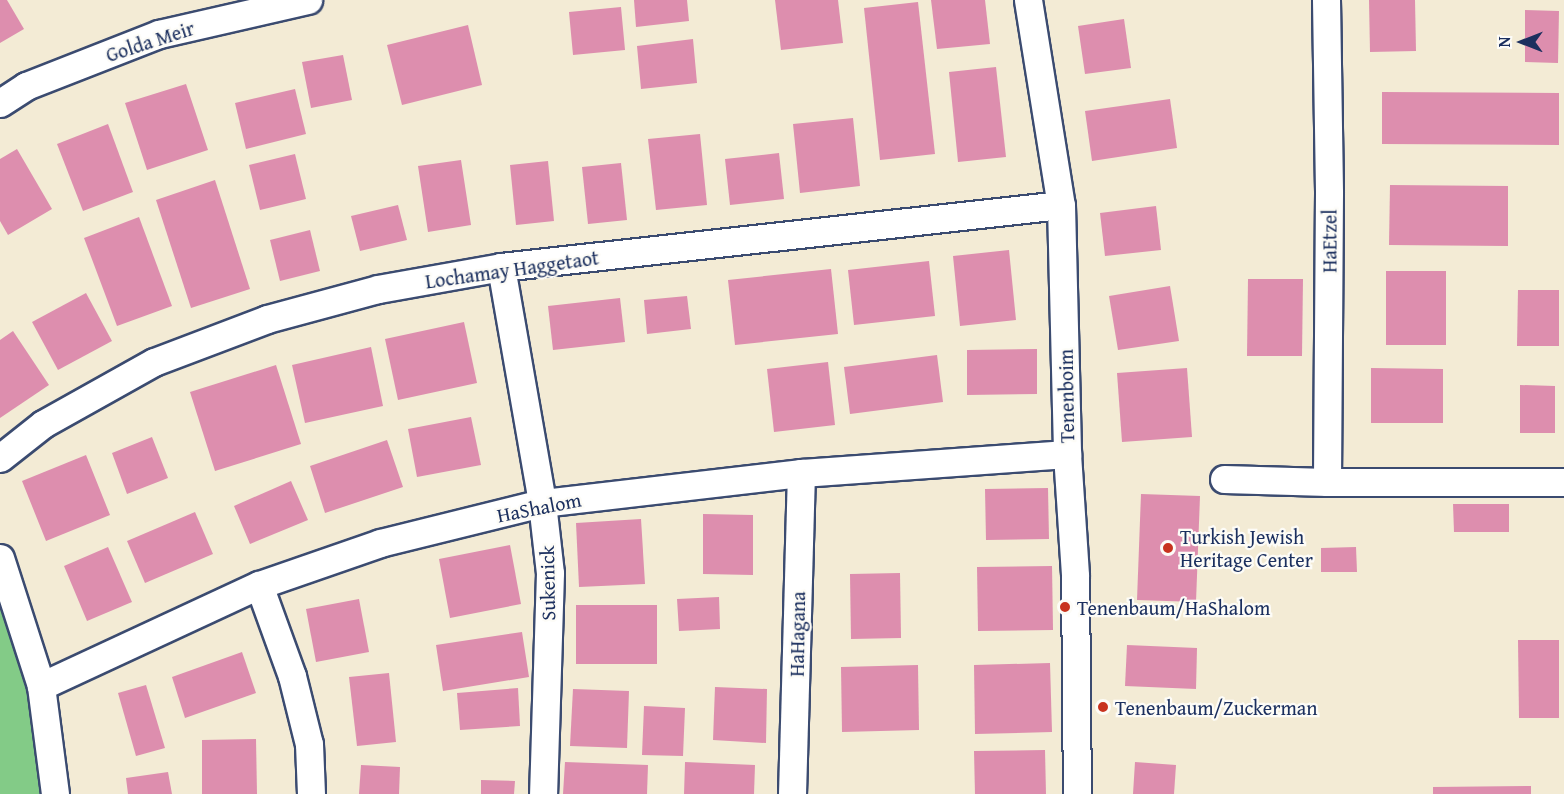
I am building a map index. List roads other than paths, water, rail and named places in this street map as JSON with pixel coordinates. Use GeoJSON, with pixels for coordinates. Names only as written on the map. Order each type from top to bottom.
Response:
{"type":"FeatureCollection","features":[{"type":"Feature","properties":{"kind":"street","name":"Golda Meir"},"geometry":{"type":"LineString","coordinates":[[0,103],[26,86],[159,34],[308,0]]}},
{"type":"Feature","properties":{"kind":"street","name":"Tenenboim"},"geometry":{"type":"LineString","coordinates":[[1028,0],[1061,205],[1067,454],[1075,576],[1077,794]]}},
{"type":"Feature","properties":{"kind":"street","name":"HaEtzel"},"geometry":{"type":"LineString","coordinates":[[1326,0],[1329,193],[1327,482]]}},
{"type":"Feature","properties":{"kind":"street","name":"Lochamay Haggetaot"},"geometry":{"type":"LineString","coordinates":[[0,458],[43,424],[164,358],[267,319],[378,289],[501,267],[1061,205]]}},
{"type":"Feature","properties":{"kind":"street","name":"Sukenick"},"geometry":{"type":"LineString","coordinates":[[501,267],[542,502],[550,573],[543,794]]}},
{"type":"Feature","properties":{"kind":"street","name":"HaShalom"},"geometry":{"type":"LineString","coordinates":[[41,686],[259,585],[380,543],[542,502],[801,473],[1067,454]]}},
{"type":"Feature","properties":{"kind":"street","name":"HaHagana"},"geometry":{"type":"LineString","coordinates":[[792,794],[801,473]]}},
{"type":"Feature","properties":{"kind":"street"},"geometry":{"type":"LineString","coordinates":[[1224,479],[1327,482],[1564,482]]}},
{"type":"Feature","properties":{"kind":"street"},"geometry":{"type":"LineString","coordinates":[[0,558],[41,686],[55,794]]}},
{"type":"Feature","properties":{"kind":"street"},"geometry":{"type":"LineString","coordinates":[[259,585],[295,687],[309,744],[311,794]]}},
{"type":"Feature","properties":{"kind":"place","name":"Turkish Jewish Heritage Center"},"geometry":{"type":"Point","coordinates":[1168,548]}},
{"type":"Feature","properties":{"kind":"place","name":"Tenenbaum/HaShalom"},"geometry":{"type":"Point","coordinates":[1065,607]}},
{"type":"Feature","properties":{"kind":"place","name":"Tenenbaum/Zuckerman"},"geometry":{"type":"Point","coordinates":[1103,707]}}]}
